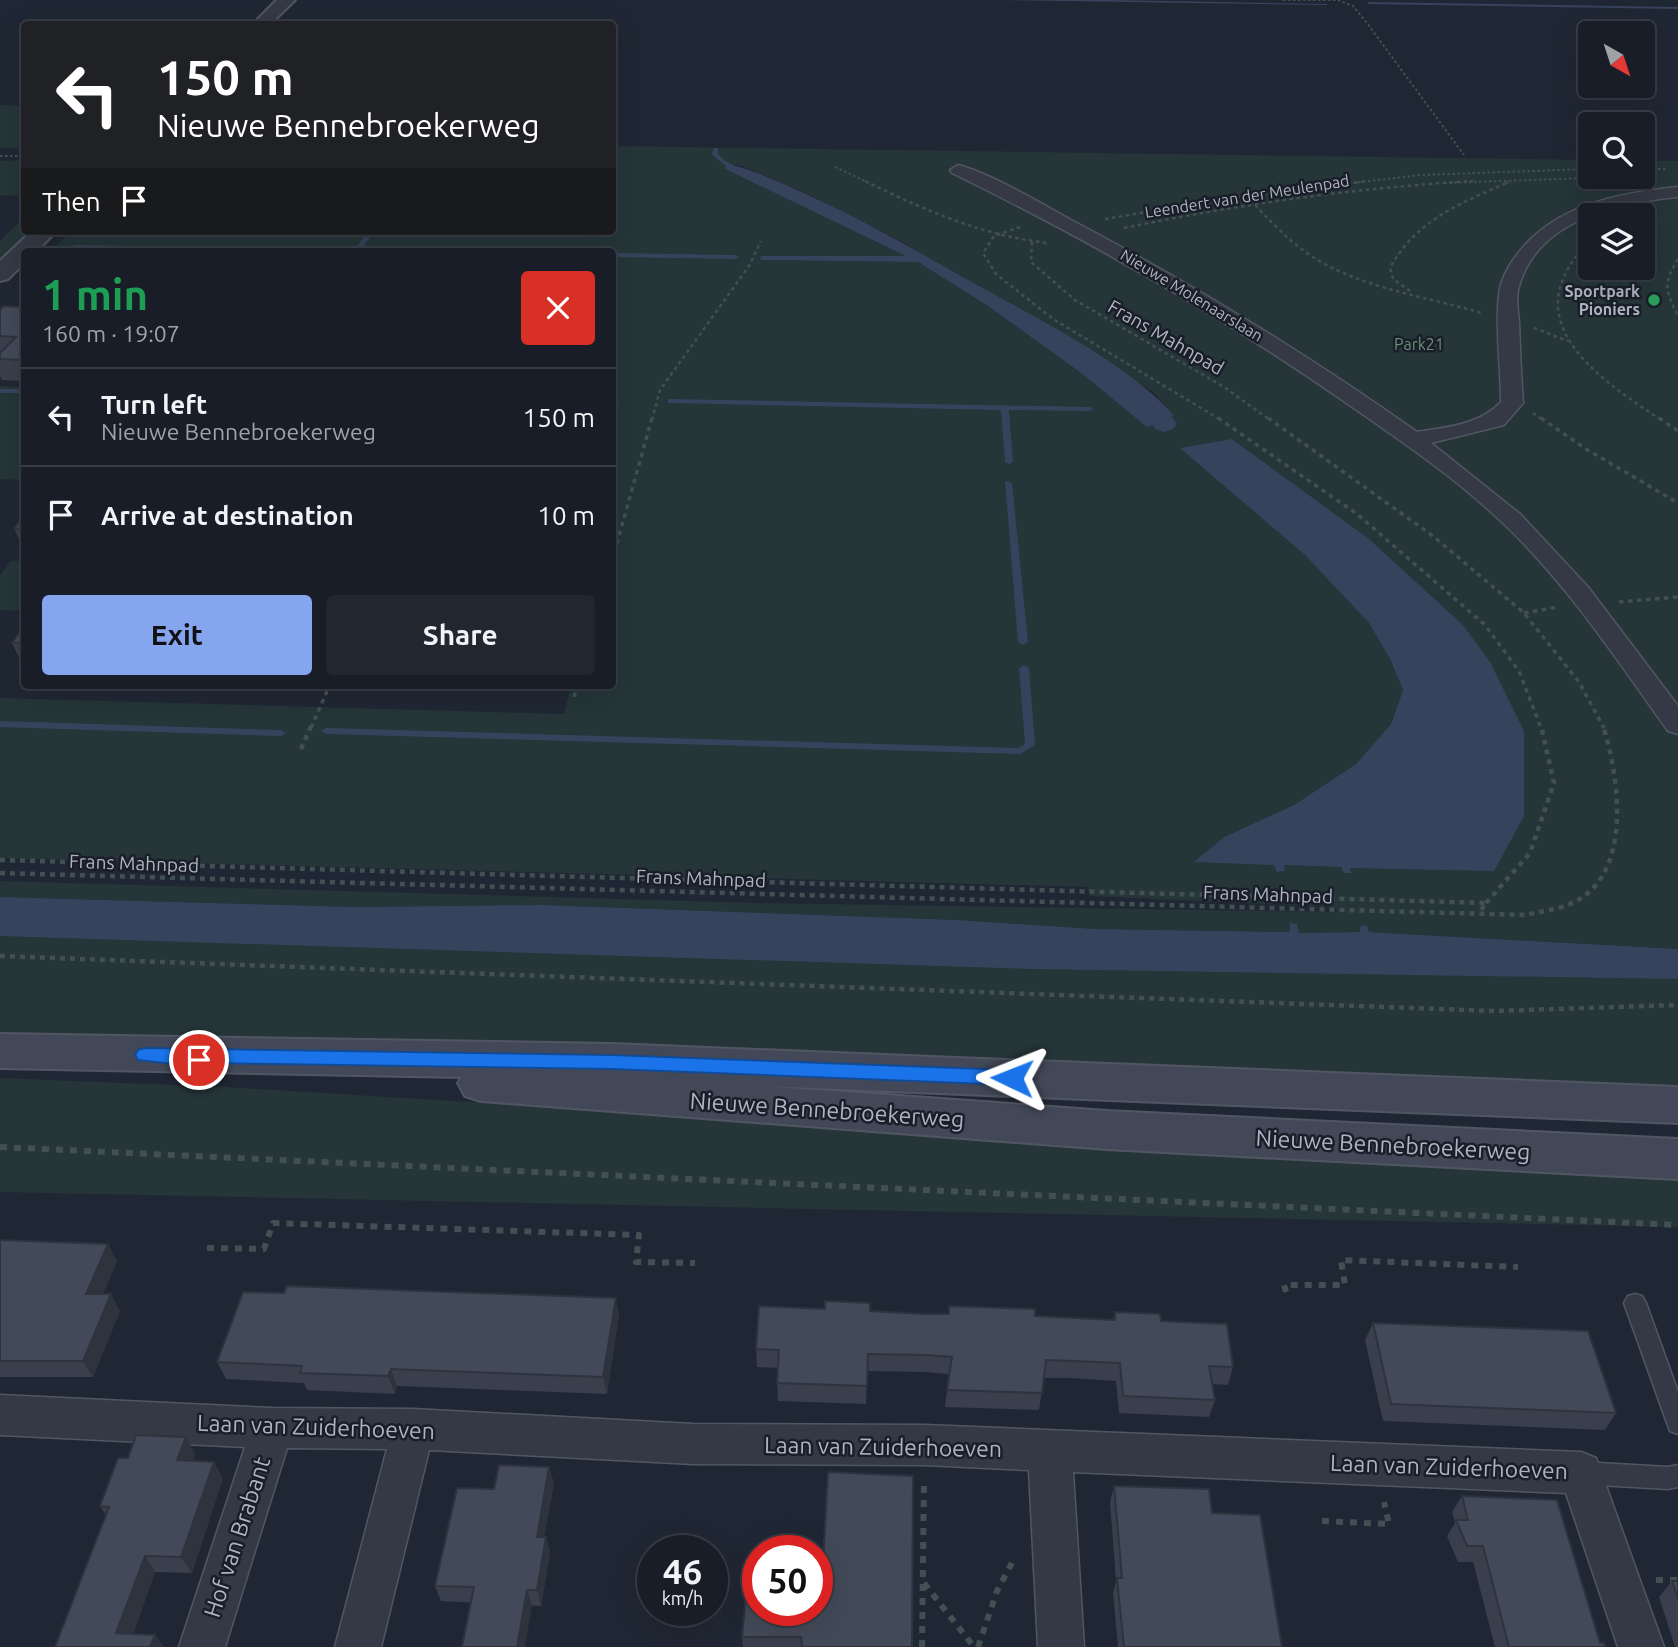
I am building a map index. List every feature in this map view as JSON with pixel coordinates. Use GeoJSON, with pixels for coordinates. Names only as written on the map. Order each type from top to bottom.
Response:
{"type":"FeatureCollection","features":[{"type":"Feature","properties":{"kind":"main road","name":"Nieuwe Bennebroekerweg"},"geometry":{"type":"LineString","coordinates":[[0,1051],[612,1062],[1678,1105]]}},
{"type":"Feature","properties":{"kind":"main road","name":"Nieuwe Bennebroekerweg"},"geometry":{"type":"LineString","coordinates":[[144,1055],[598,1093],[1108,1130],[1678,1159]]}},
{"type":"Feature","properties":{"kind":"street"},"geometry":{"type":"LineString","coordinates":[[264,21],[287,0]]}},
{"type":"Feature","properties":{"kind":"street","name":"Nieuwe Molenaarslaan"},"geometry":{"type":"LineString","coordinates":[[958,170],[1142,263],[1261,335],[1414,439],[1512,520],[1591,605],[1678,725]]}},
{"type":"Feature","properties":{"kind":"street"},"geometry":{"type":"LineString","coordinates":[[1414,439],[1496,420],[1512,403],[1508,293],[1511,276],[1522,258],[1549,231],[1577,216],[1630,198],[1678,192]]}},
{"type":"Feature","properties":{"kind":"street"},"geometry":{"type":"LineString","coordinates":[[27,248],[41,235]]}},
{"type":"Feature","properties":{"kind":"street"},"geometry":{"type":"LineString","coordinates":[[0,274],[21,254]]}},
{"type":"Feature","properties":{"kind":"street","name":"Laan van Zuiderhoeven"},"geometry":{"type":"LineString","coordinates":[[0,1415],[272,1428],[412,1429],[693,1444],[925,1445],[1581,1473],[1641,1647]]}},
{"type":"Feature","properties":{"kind":"street","name":"Hof van Brabant"},"geometry":{"type":"LineString","coordinates":[[202,1647],[272,1428]]}},
{"type":"Feature","properties":{"kind":"street"},"geometry":{"type":"LineString","coordinates":[[358,1647],[412,1429]]}},
{"type":"Feature","properties":{"kind":"street"},"geometry":{"type":"LineString","coordinates":[[1050,1452],[1061,1647]]}},
{"type":"Feature","properties":{"kind":"lane"},"geometry":{"type":"LineString","coordinates":[[1635,1303],[1676,1412]]}},
{"type":"Feature","properties":{"kind":"lane"},"geometry":{"type":"LineString","coordinates":[[1581,1473],[1668,1478],[1678,1476]]}},
{"type":"Feature","properties":{"kind":"path"},"geometry":{"type":"LineString","coordinates":[[1283,0],[1338,0],[1353,6],[1464,156]]}},
{"type":"Feature","properties":{"kind":"path"},"geometry":{"type":"LineString","coordinates":[[0,156],[21,156]]}},
{"type":"Feature","properties":{"kind":"path","name":"Leendert van der Meulenpad"},"geometry":{"type":"LineString","coordinates":[[835,167],[963,226],[993,236],[1032,242],[1059,242],[1153,221],[1340,193],[1513,180],[1578,178]]}},
{"type":"Feature","properties":{"kind":"path"},"geometry":{"type":"LineString","coordinates":[[1478,914],[1530,853],[1554,783],[1538,715],[1518,671],[1485,625],[1357,514],[1244,434],[1054,318],[996,274],[983,253],[993,236],[1030,224],[1067,224],[1221,199],[1420,175],[1578,169]]}},
{"type":"Feature","properties":{"kind":"path"},"geometry":{"type":"LineString","coordinates":[[1655,169],[1678,169]]}},
{"type":"Feature","properties":{"kind":"path"},"geometry":{"type":"LineString","coordinates":[[1254,205],[1285,236],[1326,265],[1358,279],[1411,292],[1393,279],[1390,268],[1395,255],[1413,235],[1451,208],[1513,180]]}},
{"type":"Feature","properties":{"kind":"path"},"geometry":{"type":"LineString","coordinates":[[616,547],[660,390],[749,266],[761,241]]}},
{"type":"Feature","properties":{"kind":"path","name":"Frans Mahnpad"},"geometry":{"type":"LineString","coordinates":[[0,873],[1525,915],[1569,905],[1591,890],[1608,869],[1617,809],[1615,772],[1604,727],[1578,682],[1524,613],[1433,536],[1224,387],[1075,300],[1031,262],[1032,242]]}},
{"type":"Feature","properties":{"kind":"path"},"geometry":{"type":"LineString","coordinates":[[1578,251],[1562,275],[1559,317],[1568,341],[1607,380],[1678,431]]}},
{"type":"Feature","properties":{"kind":"path"},"geometry":{"type":"LineString","coordinates":[[1678,260],[1666,279],[1669,298],[1678,316]]}},
{"type":"Feature","properties":{"kind":"path"},"geometry":{"type":"LineString","coordinates":[[1512,403],[1529,410],[1598,456],[1678,503]]}},
{"type":"Feature","properties":{"kind":"path"},"geometry":{"type":"LineString","coordinates":[[1591,605],[1678,597]]}},
{"type":"Feature","properties":{"kind":"path"},"geometry":{"type":"LineString","coordinates":[[574,696],[576,689]]}},
{"type":"Feature","properties":{"kind":"path"},"geometry":{"type":"LineString","coordinates":[[301,749],[327,691]]}},
{"type":"Feature","properties":{"kind":"path"},"geometry":{"type":"LineString","coordinates":[[0,860],[1486,903]]}},
{"type":"Feature","properties":{"kind":"path"},"geometry":{"type":"LineString","coordinates":[[0,956],[1494,1011],[1678,1004]]}},
{"type":"Feature","properties":{"kind":"path"},"geometry":{"type":"LineString","coordinates":[[0,1147],[1678,1225]]}},
{"type":"Feature","properties":{"kind":"path"},"geometry":{"type":"LineString","coordinates":[[207,1248],[264,1249],[273,1223],[639,1235],[636,1262],[695,1263]]}},
{"type":"Feature","properties":{"kind":"path"},"geometry":{"type":"LineString","coordinates":[[1286,1292],[1284,1285],[1345,1285],[1341,1261],[1518,1267]]}},
{"type":"Feature","properties":{"kind":"path"},"geometry":{"type":"LineString","coordinates":[[922,1647],[925,1445]]}},
{"type":"Feature","properties":{"kind":"path"},"geometry":{"type":"LineString","coordinates":[[1322,1521],[1390,1524],[1375,1463]]}},
{"type":"Feature","properties":{"kind":"path"},"geometry":{"type":"LineString","coordinates":[[923,1583],[976,1647],[997,1591],[1018,1549]]}},
{"type":"Feature","properties":{"kind":"green space"},"geometry":{"type":"Polygon","coordinates":[[[0,105],[21,106],[21,121],[18,122],[21,124],[21,148],[0,148],[0,105]]]}},
{"type":"Feature","properties":{"kind":"green space","name":"Park21"},"geometry":{"type":"Polygon","coordinates":[[[616,146],[1578,160],[1578,189],[1655,189],[1655,161],[1678,161],[1678,949],[1369,932],[1299,933],[1297,924],[1291,923],[1290,932],[1095,929],[958,920],[542,905],[355,907],[0,897],[0,881],[755,903],[1337,912],[1335,907],[1090,896],[1087,887],[0,858],[0,698],[564,714],[570,689],[616,689],[616,507],[619,507],[616,497],[616,248],[54,248],[67,235],[616,235],[616,146]],[[726,164],[725,169],[908,256],[762,256],[761,260],[918,262],[988,306],[1081,373],[1147,427],[1174,415],[1153,392],[1105,360],[897,239],[810,195],[742,166],[726,164]],[[1232,439],[1304,554],[1369,623],[1390,659],[1403,690],[1391,724],[1356,764],[1294,805],[1224,837],[1195,862],[1342,867],[1344,873],[1350,873],[1349,868],[1463,625],[1368,538],[1232,439]]]}},
{"type":"Feature","properties":{"kind":"green space"},"geometry":{"type":"Polygon","coordinates":[[[21,160],[21,193],[18,196],[0,195],[0,161],[21,160]]]}},
{"type":"Feature","properties":{"kind":"green space"},"geometry":{"type":"Polygon","coordinates":[[[21,220],[21,235],[26,235],[0,261],[0,241],[21,220]]]}},
{"type":"Feature","properties":{"kind":"green space"},"geometry":{"type":"Polygon","coordinates":[[[0,386],[21,387],[21,480],[0,479],[0,386]]]}},
{"type":"Feature","properties":{"kind":"green space"},"geometry":{"type":"Polygon","coordinates":[[[11,561],[21,561],[21,611],[0,610],[0,575],[11,561]]]}},
{"type":"Feature","properties":{"kind":"green space"},"geometry":{"type":"Polygon","coordinates":[[[0,935],[1678,978],[1678,1090],[0,1033],[0,935]]]}},
{"type":"Feature","properties":{"kind":"green space"},"geometry":{"type":"Polygon","coordinates":[[[0,1078],[225,1087],[1678,1176],[1678,1227],[0,1192],[0,1078]]]}},
{"type":"Feature","properties":{"kind":"water"},"geometry":{"type":"Polygon","coordinates":[[[726,164],[741,167],[786,185],[831,206],[1044,322],[1129,375],[1174,415],[1147,427],[1081,373],[988,306],[918,262],[760,260],[761,256],[906,256],[725,169],[726,164]]]}},
{"type":"Feature","properties":{"kind":"water"},"geometry":{"type":"Polygon","coordinates":[[[1232,439],[1368,538],[1463,625],[1490,662],[1524,731],[1524,816],[1494,871],[1350,868],[1351,873],[1344,873],[1341,867],[1284,865],[1285,871],[1277,872],[1274,865],[1194,862],[1224,837],[1294,805],[1356,764],[1391,724],[1403,690],[1390,659],[1369,623],[1304,554],[1180,448],[1232,439]]]}},
{"type":"Feature","properties":{"kind":"water"},"geometry":{"type":"Polygon","coordinates":[[[0,897],[355,907],[542,905],[958,920],[1095,929],[1290,932],[1290,923],[1297,924],[1299,933],[1360,932],[1360,927],[1366,925],[1369,932],[1678,949],[1678,979],[1032,969],[0,936],[0,897]]]}},
{"type":"Feature","properties":{"kind":"building"},"geometry":{"type":"Polygon","coordinates":[[[21,304],[21,360],[0,359],[0,353],[16,337],[0,336],[0,310],[4,306],[18,307],[21,304]]]}},
{"type":"Feature","properties":{"kind":"building"},"geometry":{"type":"Polygon","coordinates":[[[21,520],[21,529],[14,528],[21,520]]]}},
{"type":"Feature","properties":{"kind":"building"},"geometry":{"type":"Polygon","coordinates":[[[21,630],[21,643],[12,643],[21,630]]]}},
{"type":"Feature","properties":{"kind":"building"},"geometry":{"type":"Polygon","coordinates":[[[0,1240],[108,1244],[86,1294],[111,1294],[83,1361],[0,1361],[0,1240]]]}},
{"type":"Feature","properties":{"kind":"building"},"geometry":{"type":"Polygon","coordinates":[[[287,1286],[616,1298],[603,1377],[391,1369],[388,1376],[300,1373],[302,1366],[217,1362],[243,1292],[284,1293],[287,1286]]]}},
{"type":"Feature","properties":{"kind":"building"},"geometry":{"type":"Polygon","coordinates":[[[825,1301],[870,1303],[870,1311],[949,1314],[949,1306],[1035,1309],[1035,1316],[1115,1320],[1115,1312],[1160,1314],[1161,1321],[1227,1324],[1233,1367],[1209,1366],[1215,1400],[1123,1396],[1120,1363],[1073,1361],[1046,1360],[1042,1393],[947,1390],[952,1357],[926,1355],[868,1354],[867,1386],[777,1383],[779,1350],[756,1349],[759,1306],[825,1309],[825,1301]]]}},
{"type":"Feature","properties":{"kind":"building"},"geometry":{"type":"Polygon","coordinates":[[[1373,1323],[1588,1331],[1616,1413],[1391,1404],[1373,1323]]]}},
{"type":"Feature","properties":{"kind":"building"},"geometry":{"type":"Polygon","coordinates":[[[136,1435],[186,1437],[177,1460],[214,1462],[181,1557],[145,1556],[116,1633],[155,1635],[150,1647],[55,1647],[109,1507],[100,1506],[118,1458],[128,1458],[136,1435]]]}},
{"type":"Feature","properties":{"kind":"building"},"geometry":{"type":"Polygon","coordinates":[[[499,1465],[549,1467],[537,1537],[546,1537],[537,1590],[527,1590],[517,1647],[462,1647],[474,1587],[435,1586],[457,1488],[494,1489],[499,1465]]]}},
{"type":"Feature","properties":{"kind":"building"},"geometry":{"type":"Polygon","coordinates":[[[828,1472],[913,1476],[912,1647],[802,1647],[801,1637],[742,1637],[743,1626],[833,1626],[833,1535],[825,1535],[828,1472]]]}},
{"type":"Feature","properties":{"kind":"building"},"geometry":{"type":"Polygon","coordinates":[[[1114,1486],[1209,1489],[1212,1513],[1260,1515],[1282,1647],[1124,1647],[1117,1578],[1122,1578],[1114,1486]]]}},
{"type":"Feature","properties":{"kind":"building"},"geometry":{"type":"Polygon","coordinates":[[[1462,1496],[1557,1500],[1600,1643],[1604,1643],[1605,1647],[1509,1647],[1483,1546],[1467,1546],[1456,1520],[1468,1520],[1462,1496]]]}},
{"type":"Feature","properties":{"kind":"building"},"geometry":{"type":"Polygon","coordinates":[[[1672,1581],[1678,1581],[1678,1599],[1672,1581]]]}},
{"type":"Feature","properties":{"kind":"waterway"},"geometry":{"type":"LineString","coordinates":[[1006,0],[1326,4]]}},
{"type":"Feature","properties":{"kind":"waterway"},"geometry":{"type":"LineString","coordinates":[[1369,3],[1678,8]]}},
{"type":"Feature","properties":{"kind":"waterway"},"geometry":{"type":"LineString","coordinates":[[716,149],[715,154],[723,162],[739,170]]}},
{"type":"Feature","properties":{"kind":"waterway"},"geometry":{"type":"LineString","coordinates":[[359,248],[368,235]]}},
{"type":"Feature","properties":{"kind":"waterway"},"geometry":{"type":"LineString","coordinates":[[75,247],[137,248]]}},
{"type":"Feature","properties":{"kind":"waterway"},"geometry":{"type":"LineString","coordinates":[[616,255],[736,257]]}},
{"type":"Feature","properties":{"kind":"waterway"},"geometry":{"type":"LineString","coordinates":[[1124,390],[1160,417],[1164,424]]}},
{"type":"Feature","properties":{"kind":"waterway"},"geometry":{"type":"LineString","coordinates":[[0,391],[21,391]]}},
{"type":"Feature","properties":{"kind":"waterway"},"geometry":{"type":"LineString","coordinates":[[671,401],[1090,409]]}},
{"type":"Feature","properties":{"kind":"waterway"},"geometry":{"type":"LineString","coordinates":[[1005,409],[1009,462]]}},
{"type":"Feature","properties":{"kind":"waterway"},"geometry":{"type":"LineString","coordinates":[[1008,483],[1023,642]]}},
{"type":"Feature","properties":{"kind":"waterway"},"geometry":{"type":"LineString","coordinates":[[326,731],[1020,751],[1030,745],[1024,668]]}},
{"type":"Feature","properties":{"kind":"waterway"},"geometry":{"type":"LineString","coordinates":[[0,724],[281,733]]}},
{"type":"Feature","properties":{"kind":"place","name":"Sportpark Pioniers"},"geometry":{"type":"Point","coordinates":[1654,300]}},
{"type":"Feature","properties":{"kind":"route"},"geometry":{"type":"LineString","coordinates":[[199,1060],[144,1055],[612,1062],[1012,1078]]}}]}
